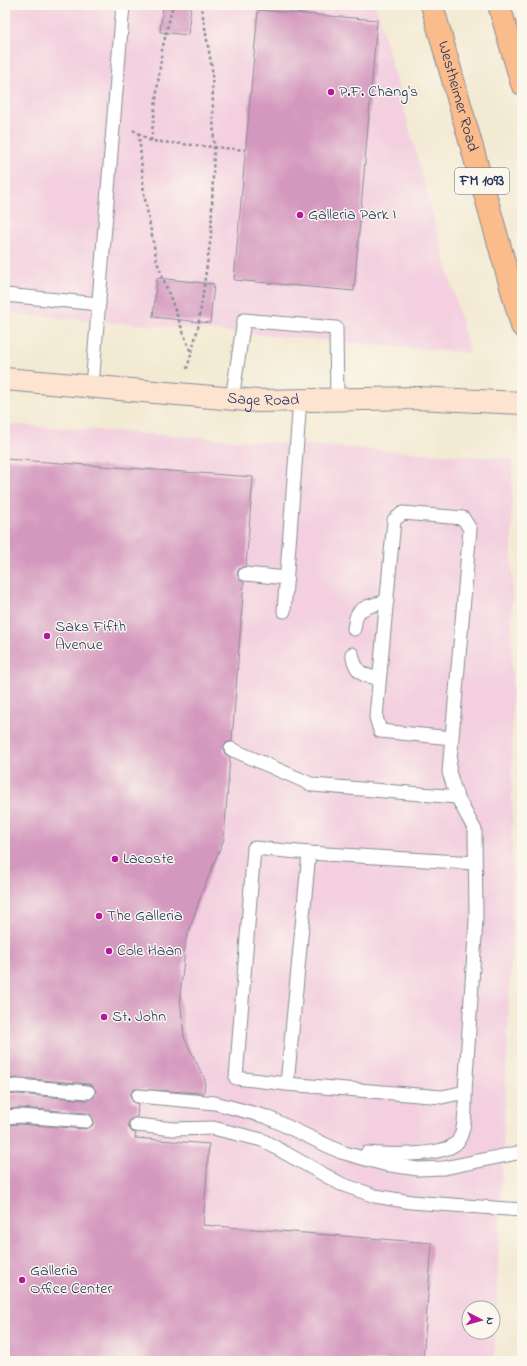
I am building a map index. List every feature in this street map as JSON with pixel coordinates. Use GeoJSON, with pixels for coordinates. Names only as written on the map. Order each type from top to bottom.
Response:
{"type":"FeatureCollection","features":[{"type":"Feature","properties":{"kind":"main road","name":"Westheimer Road"},"geometry":{"type":"LineString","coordinates":[[432,5],[522,326]]}},
{"type":"Feature","properties":{"kind":"main road"},"geometry":{"type":"LineString","coordinates":[[499,5],[522,84]]}},
{"type":"Feature","properties":{"kind":"main road","name":"Sage Road"},"geometry":{"type":"LineString","coordinates":[[5,379],[258,401],[416,398],[522,403]]}},
{"type":"Feature","properties":{"kind":"lane"},"geometry":{"type":"LineString","coordinates":[[92,386],[123,5]]}},
{"type":"Feature","properties":{"kind":"lane"},"geometry":{"type":"LineString","coordinates":[[5,295],[99,304]]}},
{"type":"Feature","properties":{"kind":"lane"},"geometry":{"type":"LineString","coordinates":[[232,399],[244,320],[336,328],[337,399]]}},
{"type":"Feature","properties":{"kind":"lane"},"geometry":{"type":"LineString","coordinates":[[284,611],[300,400]]}},
{"type":"Feature","properties":{"kind":"lane"},"geometry":{"type":"LineString","coordinates":[[342,1152],[393,1155],[445,1150],[458,1141],[463,1125],[476,920],[475,830],[457,797],[449,772],[452,738],[470,529],[463,518],[403,513],[394,520],[376,717],[380,731],[452,738]]}},
{"type":"Feature","properties":{"kind":"lane"},"geometry":{"type":"LineString","coordinates":[[245,574],[287,578]]}},
{"type":"Feature","properties":{"kind":"lane"},"geometry":{"type":"LineString","coordinates":[[354,629],[357,615],[361,611],[370,606],[387,601]]}},
{"type":"Feature","properties":{"kind":"lane"},"geometry":{"type":"LineString","coordinates":[[352,654],[354,666],[366,676],[379,678]]}},
{"type":"Feature","properties":{"kind":"lane"},"geometry":{"type":"LineString","coordinates":[[231,749],[313,785],[457,797]]}},
{"type":"Feature","properties":{"kind":"lane"},"geometry":{"type":"LineString","coordinates":[[465,1092],[442,1096],[287,1084],[236,1078],[254,848],[308,853],[475,863]]}},
{"type":"Feature","properties":{"kind":"lane"},"geometry":{"type":"LineString","coordinates":[[287,1084],[308,853]]}},
{"type":"Feature","properties":{"kind":"lane"},"geometry":{"type":"LineString","coordinates":[[5,1087],[18,1086],[88,1092]]}},
{"type":"Feature","properties":{"kind":"lane"},"geometry":{"type":"LineString","coordinates":[[138,1096],[215,1103],[267,1117],[342,1152],[384,1164],[418,1169],[444,1168],[522,1152]]}},
{"type":"Feature","properties":{"kind":"lane"},"geometry":{"type":"LineString","coordinates":[[5,1117],[19,1116],[86,1121]]}},
{"type":"Feature","properties":{"kind":"lane"},"geometry":{"type":"LineString","coordinates":[[136,1125],[174,1129],[213,1128],[262,1140],[341,1184],[375,1196],[411,1202],[522,1210]]}},
{"type":"Feature","properties":{"kind":"path"},"geometry":{"type":"LineString","coordinates":[[151,141],[162,50],[173,5]]}},
{"type":"Feature","properties":{"kind":"path"},"geometry":{"type":"LineString","coordinates":[[182,394],[198,328],[211,236],[214,147],[212,69],[201,5]]}},
{"type":"Feature","properties":{"kind":"path"},"geometry":{"type":"LineString","coordinates":[[113,128],[132,129],[151,141],[245,150]]}},
{"type":"Feature","properties":{"kind":"path"},"geometry":{"type":"LineString","coordinates":[[138,133],[144,194],[157,262],[191,354]]}},
{"type":"Feature","properties":{"kind":"shaded area"},"geometry":{"type":"Polygon","coordinates":[[[5,5],[376,5],[470,353],[5,313],[5,5]]]}},
{"type":"Feature","properties":{"kind":"shaded area"},"geometry":{"type":"Polygon","coordinates":[[[5,424],[512,459],[512,935],[497,1300],[461,1300],[461,1340],[495,1340],[494,1361],[5,1361],[5,424]]]}},
{"type":"Feature","properties":{"kind":"building"},"geometry":{"type":"Polygon","coordinates":[[[163,5],[191,5],[188,35],[160,32],[163,5]]]}},
{"type":"Feature","properties":{"kind":"building","name":"Galleria Park I"},"geometry":{"type":"Polygon","coordinates":[[[258,10],[377,20],[354,291],[234,280],[258,10]]]}},
{"type":"Feature","properties":{"kind":"building"},"geometry":{"type":"Polygon","coordinates":[[[157,278],[214,284],[210,323],[153,317],[157,278]]]}},
{"type":"Feature","properties":{"kind":"building","name":"The Galleria"},"geometry":{"type":"Polygon","coordinates":[[[5,459],[253,477],[246,566],[239,569],[237,574],[240,580],[244,582],[232,741],[226,743],[223,749],[225,754],[230,757],[224,839],[202,892],[186,940],[180,996],[184,1037],[205,1080],[204,1093],[135,1089],[132,1091],[130,1096],[133,1102],[138,1104],[137,1117],[130,1120],[128,1124],[132,1132],[136,1133],[135,1138],[209,1144],[203,1225],[432,1243],[423,1361],[5,1361],[5,1125],[19,1124],[85,1129],[92,1126],[94,1121],[91,1115],[87,1113],[20,1108],[5,1109],[5,1095],[18,1094],[87,1100],[94,1097],[96,1092],[93,1086],[89,1084],[19,1078],[5,1079],[5,459]]]}},
{"type":"Feature","properties":{"kind":"place","name":"P.F. Chang's"},"geometry":{"type":"Point","coordinates":[331,92]}},
{"type":"Feature","properties":{"kind":"place","name":"Galleria Park I"},"geometry":{"type":"Point","coordinates":[300,215]}},
{"type":"Feature","properties":{"kind":"place","name":"Saks Fifth Avenue"},"geometry":{"type":"Point","coordinates":[47,636]}},
{"type":"Feature","properties":{"kind":"place","name":"Lacoste"},"geometry":{"type":"Point","coordinates":[115,859]}},
{"type":"Feature","properties":{"kind":"place","name":"The Galleria"},"geometry":{"type":"Point","coordinates":[99,916]}},
{"type":"Feature","properties":{"kind":"place","name":"Cole Haan"},"geometry":{"type":"Point","coordinates":[109,951]}},
{"type":"Feature","properties":{"kind":"place","name":"St. John"},"geometry":{"type":"Point","coordinates":[104,1017]}},
{"type":"Feature","properties":{"kind":"place","name":"Galleria Office Center"},"geometry":{"type":"Point","coordinates":[22,1280]}}]}
